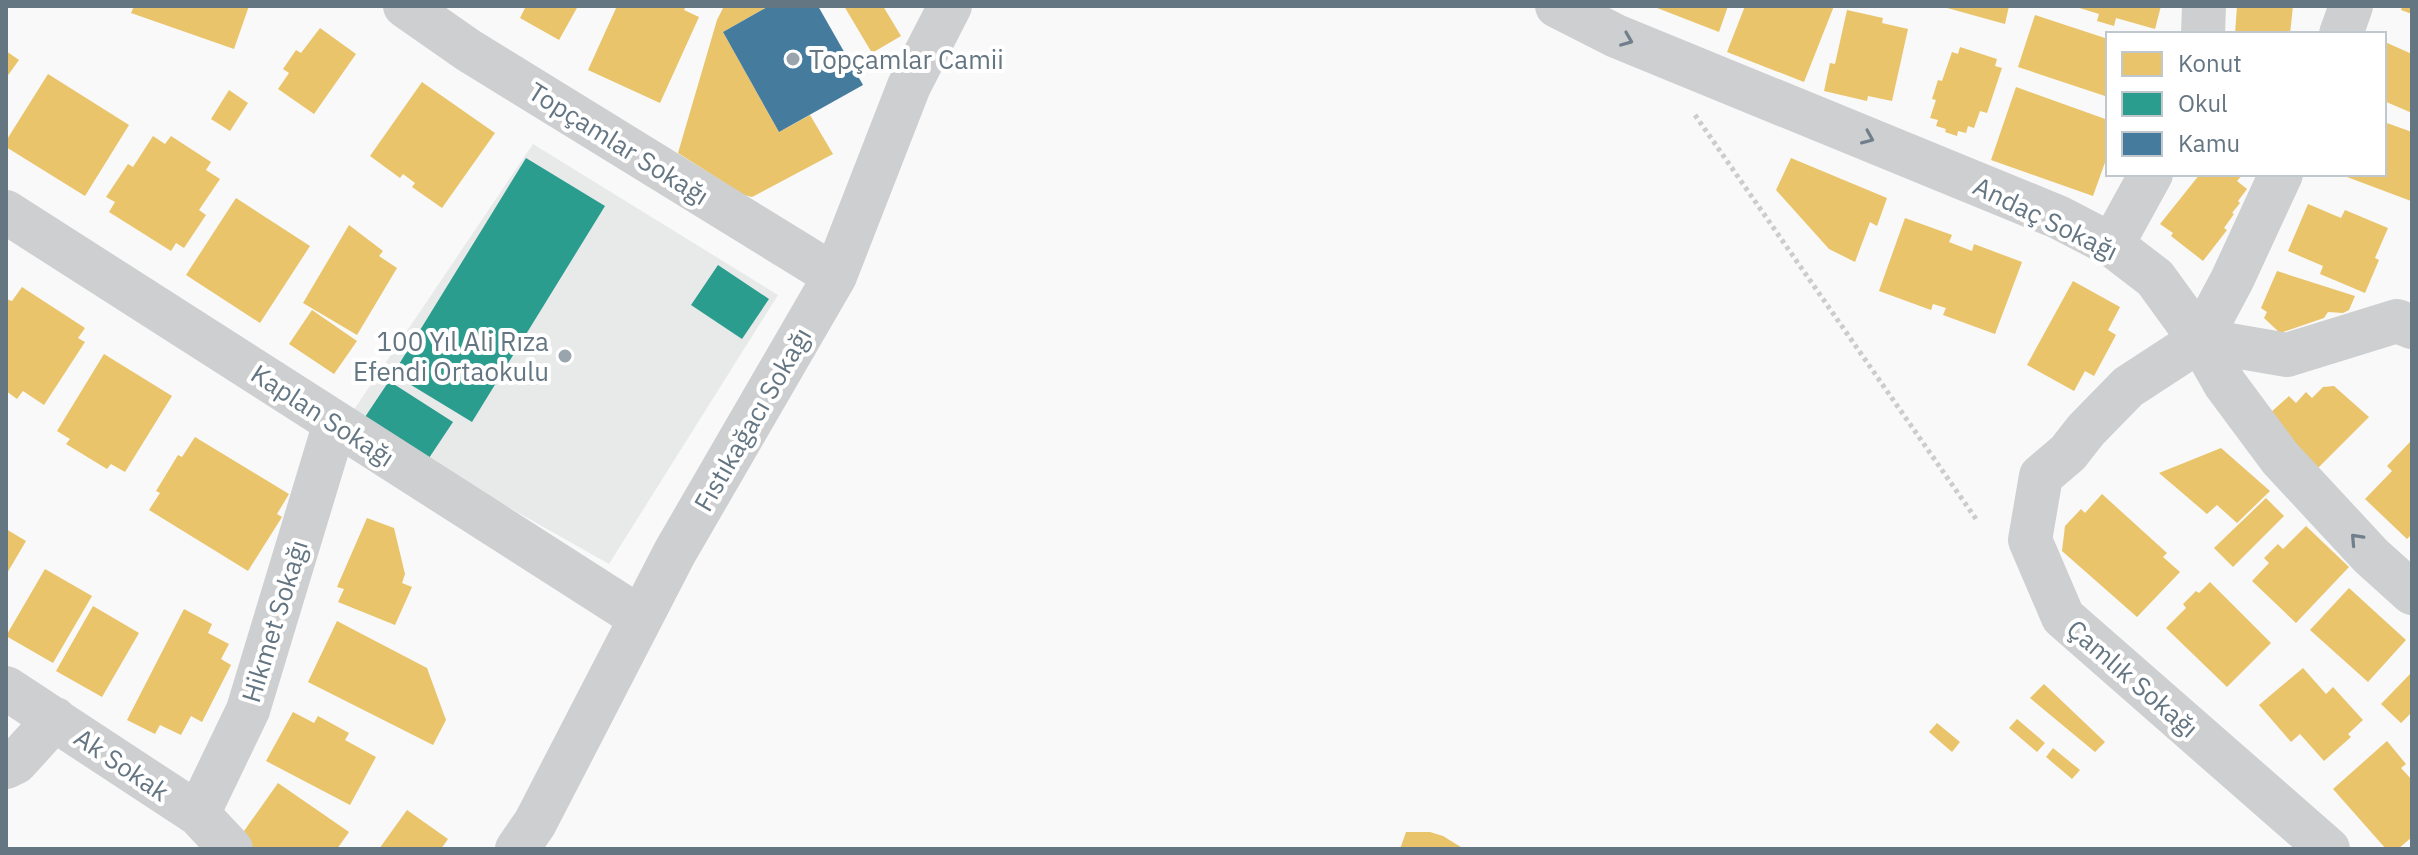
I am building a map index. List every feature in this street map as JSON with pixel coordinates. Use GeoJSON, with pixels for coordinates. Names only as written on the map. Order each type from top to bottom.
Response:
{"type":"FeatureCollection","features":[{"type":"Feature","properties":{"kind":"street","name":"Topçamlar Sokağı"},"geometry":{"type":"LineString","coordinates":[[405,6],[468,50],[835,276]]}},
{"type":"Feature","properties":{"kind":"street","name":"Fıstıkağacı Sokağı"},"geometry":{"type":"LineString","coordinates":[[527,840],[639,617],[835,276],[909,86],[950,6]]}},
{"type":"Feature","properties":{"kind":"street","name":"Andaç Sokağı"},"geometry":{"type":"LineString","coordinates":[[1557,6],[1616,36],[2058,217],[2112,245],[2155,278],[2200,340],[2225,384],[2280,458],[2371,556],[2412,593]]}},
{"type":"Feature","properties":{"kind":"street"},"geometry":{"type":"LineString","coordinates":[[2203,32],[2204,6]]}},
{"type":"Feature","properties":{"kind":"street"},"geometry":{"type":"LineString","coordinates":[[2342,32],[2351,6]]}},
{"type":"Feature","properties":{"kind":"street"},"geometry":{"type":"LineString","coordinates":[[2112,245],[2150,176]]}},
{"type":"Feature","properties":{"kind":"street"},"geometry":{"type":"LineString","coordinates":[[2280,176],[2232,280],[2200,340],[2287,355],[2407,312]]}},
{"type":"Feature","properties":{"kind":"street","name":"Kaplan Sokağı"},"geometry":{"type":"LineString","coordinates":[[6,212],[639,617]]}},
{"type":"Feature","properties":{"kind":"street","name":"Çamlık Sokağı"},"geometry":{"type":"LineString","coordinates":[[2200,340],[2128,387],[2068,453],[2041,476],[2030,540],[2063,617],[2328,849]]}},
{"type":"Feature","properties":{"kind":"street","name":"Hikmet Sokağı"},"geometry":{"type":"LineString","coordinates":[[198,814],[248,710],[335,423]]}},
{"type":"Feature","properties":{"kind":"street","name":"Ak Sokak"},"geometry":{"type":"LineString","coordinates":[[6,688],[198,814],[231,849]]}},
{"type":"Feature","properties":{"kind":"street"},"geometry":{"type":"LineString","coordinates":[[6,767],[16,762],[55,719]]}},
{"type":"Feature","properties":{"kind":"path"},"geometry":{"type":"LineString","coordinates":[[1694,114],[1976,519]]}},
{"type":"Feature","properties":{"kind":"shaded area","name":"100 Yıl Ali Rıza Efendi Ortaokulu"},"geometry":{"type":"Polygon","coordinates":[[[533,144],[778,295],[609,564],[349,417],[533,144]]]}},
{"type":"Feature","properties":{"kind":"building: Konut"},"geometry":{"type":"Polygon","coordinates":[[[134,6],[249,6],[234,49],[131,13],[134,6]]]}},
{"type":"Feature","properties":{"kind":"building: Konut"},"geometry":{"type":"Polygon","coordinates":[[[526,6],[578,6],[559,40],[520,18],[526,6]]]}},
{"type":"Feature","properties":{"kind":"building: Konut"},"geometry":{"type":"Polygon","coordinates":[[[617,6],[686,6],[684,10],[699,17],[660,103],[588,70],[617,6]]]}},
{"type":"Feature","properties":{"kind":"building: Konut"},"geometry":{"type":"Polygon","coordinates":[[[724,6],[769,6],[723,32],[779,132],[810,115],[833,154],[752,197],[678,153],[717,20],[724,6]]]}},
{"type":"Feature","properties":{"kind":"building: Konut"},"geometry":{"type":"Polygon","coordinates":[[[844,6],[883,6],[901,36],[872,53],[844,6]]]}},
{"type":"Feature","properties":{"kind":"building: Konut"},"geometry":{"type":"Polygon","coordinates":[[[1652,6],[1728,6],[1719,32],[1652,6]]]}},
{"type":"Feature","properties":{"kind":"building: Konut"},"geometry":{"type":"Polygon","coordinates":[[[1745,6],[1834,6],[1804,82],[1727,52],[1745,6]]]}},
{"type":"Feature","properties":{"kind":"building: Konut"},"geometry":{"type":"Polygon","coordinates":[[[1940,6],[2009,6],[2005,24],[1940,6]]]}},
{"type":"Feature","properties":{"kind":"building: Konut"},"geometry":{"type":"Polygon","coordinates":[[[2073,6],[2161,6],[2155,29],[2116,18],[2114,26],[2097,21],[2099,14],[2073,6]]]}},
{"type":"Feature","properties":{"kind":"building: Konut"},"geometry":{"type":"Polygon","coordinates":[[[2237,6],[2293,6],[2290,32],[2235,32],[2237,6]]]}},
{"type":"Feature","properties":{"kind":"building: Konut"},"geometry":{"type":"Polygon","coordinates":[[[2402,6],[2412,6],[2412,14],[2401,10],[2402,6]]]}},
{"type":"Feature","properties":{"kind":"building: Konut"},"geometry":{"type":"Polygon","coordinates":[[[1847,10],[1883,18],[1882,23],[1908,29],[1892,101],[1868,96],[1867,101],[1824,91],[1830,63],[1835,64],[1847,10]]]}},
{"type":"Feature","properties":{"kind":"building: Konut"},"geometry":{"type":"Polygon","coordinates":[[[2035,15],[2106,38],[2106,96],[2018,67],[2035,15]]]}},
{"type":"Feature","properties":{"kind":"building: Konut"},"geometry":{"type":"Polygon","coordinates":[[[320,28],[356,54],[314,114],[278,89],[289,73],[283,69],[296,50],[301,53],[320,28]]]}},
{"type":"Feature","properties":{"kind":"building: Konut"},"geometry":{"type":"Polygon","coordinates":[[[2386,42],[2412,54],[2412,113],[2386,102],[2386,42]]]}},
{"type":"Feature","properties":{"kind":"building: Konut"},"geometry":{"type":"Polygon","coordinates":[[[1960,47],[1997,59],[1995,66],[2002,68],[1987,113],[1980,111],[1974,128],[1968,126],[1966,133],[1958,131],[1957,136],[1936,126],[1938,120],[1930,118],[1938,80],[1942,81],[1952,52],[1958,54],[1960,47]]]}},
{"type":"Feature","properties":{"kind":"building: Konut"},"geometry":{"type":"Polygon","coordinates":[[[6,51],[19,60],[6,78],[6,51]]]}},
{"type":"Feature","properties":{"kind":"building: Konut"},"geometry":{"type":"Polygon","coordinates":[[[48,74],[129,125],[85,196],[6,147],[6,141],[48,74]]]}},
{"type":"Feature","properties":{"kind":"building: Konut"},"geometry":{"type":"Polygon","coordinates":[[[422,82],[495,133],[442,208],[412,187],[415,183],[403,174],[400,178],[370,156],[422,82]]]}},
{"type":"Feature","properties":{"kind":"building: Konut"},"geometry":{"type":"Polygon","coordinates":[[[2016,87],[2106,119],[2106,160],[2093,196],[1991,160],[2016,87]]]}},
{"type":"Feature","properties":{"kind":"building: Konut"},"geometry":{"type":"Polygon","coordinates":[[[229,90],[248,103],[230,131],[211,119],[229,90]]]}},
{"type":"Feature","properties":{"kind":"building: Konut"},"geometry":{"type":"Polygon","coordinates":[[[2386,123],[2412,132],[2411,201],[2344,176],[2386,176],[2386,123]]]}},
{"type":"Feature","properties":{"kind":"building: Konut"},"geometry":{"type":"Polygon","coordinates":[[[153,136],[165,144],[171,136],[211,162],[206,170],[220,179],[199,210],[206,215],[184,248],[176,243],[171,251],[109,212],[115,202],[106,197],[128,164],[133,167],[153,136]]]}},
{"type":"Feature","properties":{"kind":"building: Konut"},"geometry":{"type":"Polygon","coordinates":[[[1791,158],[1887,198],[1877,226],[1870,222],[1855,262],[1829,249],[1776,190],[1791,158]]]}},
{"type":"Feature","properties":{"kind":"building: Konut"},"geometry":{"type":"Polygon","coordinates":[[[2198,176],[2241,176],[2237,181],[2247,189],[2224,228],[2227,230],[2203,261],[2160,224],[2198,176]]]}},
{"type":"Feature","properties":{"kind":"building: Konut"},"geometry":{"type":"Polygon","coordinates":[[[236,198],[310,246],[260,323],[186,275],[236,198]]]}},
{"type":"Feature","properties":{"kind":"building: Konut"},"geometry":{"type":"Polygon","coordinates":[[[2308,204],[2341,218],[2345,210],[2388,228],[2365,293],[2320,274],[2323,266],[2288,251],[2308,204]]]}},
{"type":"Feature","properties":{"kind":"building: Konut"},"geometry":{"type":"Polygon","coordinates":[[[1905,218],[1952,235],[1949,242],[1972,251],[1974,244],[2022,262],[1995,334],[1943,315],[1946,308],[1933,304],[1931,310],[1879,291],[1905,218]]]}},
{"type":"Feature","properties":{"kind":"building: Konut"},"geometry":{"type":"Polygon","coordinates":[[[349,225],[383,251],[379,256],[397,268],[357,335],[303,303],[349,225]]]}},
{"type":"Feature","properties":{"kind":"building: Konut"},"geometry":{"type":"Polygon","coordinates":[[[2277,271],[2355,296],[2349,310],[2343,313],[2328,312],[2324,318],[2280,333],[2264,318],[2267,312],[2261,308],[2277,271]]]}},
{"type":"Feature","properties":{"kind":"building: Konut"},"geometry":{"type":"Polygon","coordinates":[[[2073,281],[2120,307],[2108,330],[2116,335],[2094,376],[2085,371],[2074,391],[2027,365],[2073,281]]]}},
{"type":"Feature","properties":{"kind":"building: Konut"},"geometry":{"type":"Polygon","coordinates":[[[22,287],[85,328],[78,338],[85,342],[44,405],[23,391],[17,399],[6,391],[6,299],[12,301],[22,287]]]}},
{"type":"Feature","properties":{"kind":"building: Konut"},"geometry":{"type":"Polygon","coordinates":[[[312,310],[357,341],[334,374],[289,344],[312,310]]]}},
{"type":"Feature","properties":{"kind":"building: Konut"},"geometry":{"type":"Polygon","coordinates":[[[104,354],[172,396],[125,472],[111,464],[107,469],[66,444],[70,439],[57,431],[104,354]]]}},
{"type":"Feature","properties":{"kind":"building: Konut"},"geometry":{"type":"Polygon","coordinates":[[[2334,386],[2369,417],[2315,471],[2261,421],[2289,396],[2296,403],[2306,392],[2312,398],[2323,387],[2334,386]]]}},
{"type":"Feature","properties":{"kind":"building: Konut"},"geometry":{"type":"Polygon","coordinates":[[[195,437],[289,494],[277,514],[282,517],[248,571],[149,510],[160,493],[156,491],[178,455],[182,457],[195,437]]]}},
{"type":"Feature","properties":{"kind":"building: Konut"},"geometry":{"type":"Polygon","coordinates":[[[2410,442],[2412,534],[2407,539],[2365,499],[2392,471],[2387,466],[2410,442]]]}},
{"type":"Feature","properties":{"kind":"building: Konut"},"geometry":{"type":"Polygon","coordinates":[[[2221,448],[2270,491],[2237,523],[2217,505],[2207,514],[2159,473],[2221,448]]]}},
{"type":"Feature","properties":{"kind":"building: Konut"},"geometry":{"type":"Polygon","coordinates":[[[2102,494],[2167,553],[2163,557],[2180,572],[2137,617],[2062,551],[2065,526],[2081,509],[2085,513],[2102,494]]]}},
{"type":"Feature","properties":{"kind":"building: Konut"},"geometry":{"type":"Polygon","coordinates":[[[2266,498],[2284,516],[2233,567],[2214,548],[2266,498]]]}},
{"type":"Feature","properties":{"kind":"building: Konut"},"geometry":{"type":"Polygon","coordinates":[[[367,518],[394,528],[405,574],[402,583],[412,587],[395,625],[338,602],[344,589],[337,587],[367,518]]]}},
{"type":"Feature","properties":{"kind":"building: Konut"},"geometry":{"type":"Polygon","coordinates":[[[2306,526],[2349,567],[2296,623],[2252,581],[2269,563],[2264,558],[2278,544],[2283,549],[2306,526]]]}},
{"type":"Feature","properties":{"kind":"building: Konut"},"geometry":{"type":"Polygon","coordinates":[[[6,529],[26,541],[6,575],[6,529]]]}},
{"type":"Feature","properties":{"kind":"building: Konut"},"geometry":{"type":"Polygon","coordinates":[[[45,569],[92,596],[53,663],[6,636],[45,569]]]}},
{"type":"Feature","properties":{"kind":"building: Konut"},"geometry":{"type":"Polygon","coordinates":[[[2210,582],[2271,643],[2227,687],[2166,628],[2186,608],[2183,604],[2210,582]]]}},
{"type":"Feature","properties":{"kind":"building: Konut"},"geometry":{"type":"Polygon","coordinates":[[[2349,588],[2406,640],[2368,682],[2310,630],[2349,588]]]}},
{"type":"Feature","properties":{"kind":"building: Konut"},"geometry":{"type":"Polygon","coordinates":[[[93,606],[139,633],[102,697],[56,671],[93,606]]]}},
{"type":"Feature","properties":{"kind":"building: Konut"},"geometry":{"type":"Polygon","coordinates":[[[184,609],[212,624],[208,633],[229,644],[221,659],[231,665],[202,722],[191,716],[181,735],[160,725],[155,734],[127,720],[184,609]]]}},
{"type":"Feature","properties":{"kind":"building: Konut"},"geometry":{"type":"Polygon","coordinates":[[[337,621],[427,668],[446,720],[433,745],[308,682],[337,621]]]}},
{"type":"Feature","properties":{"kind":"building: Konut"},"geometry":{"type":"Polygon","coordinates":[[[2303,668],[2326,694],[2333,687],[2363,720],[2348,734],[2351,737],[2324,761],[2300,734],[2291,742],[2259,705],[2303,668]]]}},
{"type":"Feature","properties":{"kind":"building: Konut"},"geometry":{"type":"Polygon","coordinates":[[[2412,672],[2412,712],[2401,723],[2381,704],[2412,672]]]}},
{"type":"Feature","properties":{"kind":"building: Konut"},"geometry":{"type":"Polygon","coordinates":[[[2044,684],[2105,742],[2095,752],[2030,698],[2044,684]]]}},
{"type":"Feature","properties":{"kind":"building: Konut"},"geometry":{"type":"Polygon","coordinates":[[[293,712],[314,723],[318,716],[349,733],[345,740],[376,757],[350,805],[266,761],[293,712]]]}},
{"type":"Feature","properties":{"kind":"building: Konut"},"geometry":{"type":"Polygon","coordinates":[[[2017,719],[2045,743],[2037,752],[2009,728],[2017,719]]]}},
{"type":"Feature","properties":{"kind":"building: Konut"},"geometry":{"type":"Polygon","coordinates":[[[1937,723],[1960,742],[1952,752],[1929,732],[1937,723]]]}},
{"type":"Feature","properties":{"kind":"building: Konut"},"geometry":{"type":"Polygon","coordinates":[[[2387,741],[2406,764],[2401,768],[2412,780],[2412,837],[2398,849],[2386,849],[2333,789],[2387,741]]]}},
{"type":"Feature","properties":{"kind":"building: Konut"},"geometry":{"type":"Polygon","coordinates":[[[2053,748],[2080,770],[2072,779],[2046,757],[2053,748]]]}},
{"type":"Feature","properties":{"kind":"building: Konut"},"geometry":{"type":"Polygon","coordinates":[[[278,783],[349,832],[337,849],[248,849],[237,841],[278,783]]]}},
{"type":"Feature","properties":{"kind":"building: Konut"},"geometry":{"type":"Polygon","coordinates":[[[407,810],[448,839],[441,849],[379,849],[407,810]]]}},
{"type":"Feature","properties":{"kind":"building: Konut"},"geometry":{"type":"Polygon","coordinates":[[[1406,832],[1430,832],[1464,849],[1400,849],[1406,832]]]}},
{"type":"Feature","properties":{"kind":"building: Okul"},"geometry":{"type":"Polygon","coordinates":[[[526,158],[605,206],[472,422],[393,374],[526,158]]]}},
{"type":"Feature","properties":{"kind":"building: Okul"},"geometry":{"type":"Polygon","coordinates":[[[718,265],[769,299],[742,339],[691,305],[718,265]]]}},
{"type":"Feature","properties":{"kind":"building: Okul"},"geometry":{"type":"Polygon","coordinates":[[[389,381],[453,422],[429,458],[365,417],[389,381]]]}},
{"type":"Feature","properties":{"kind":"building: Kamu","name":"Topçamlar Camii"},"geometry":{"type":"Polygon","coordinates":[[[769,6],[818,6],[863,85],[779,132],[723,32],[769,6]]]}},
{"type":"Feature","properties":{"kind":"place","name":"Topçamlar Camii"},"geometry":{"type":"Point","coordinates":[793,59]}},
{"type":"Feature","properties":{"kind":"place","name":"100 Yıl Ali Rıza Efendi Ortaokulu"},"geometry":{"type":"Point","coordinates":[565,356]}}]}
